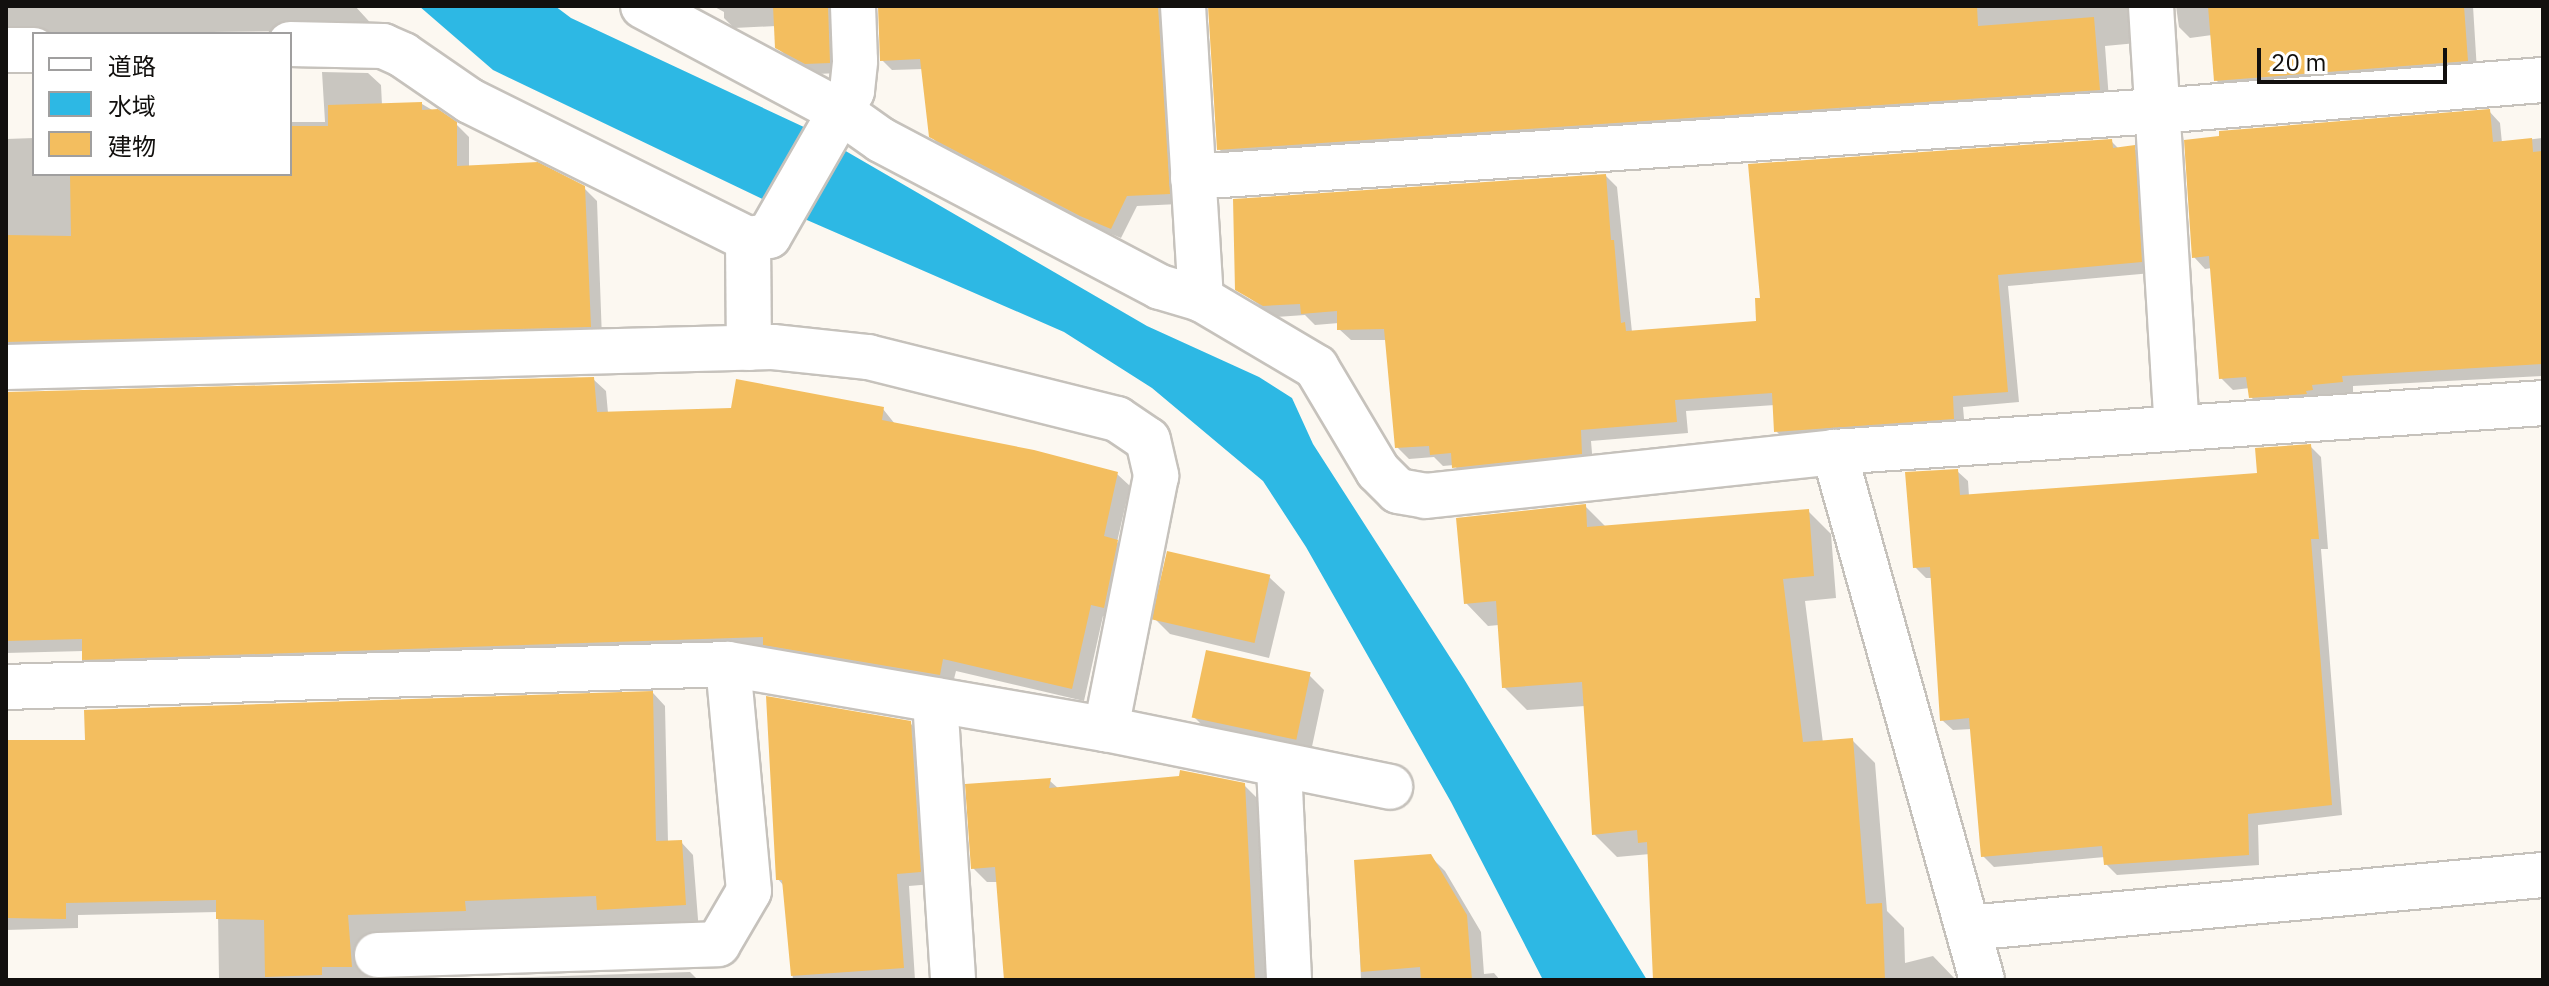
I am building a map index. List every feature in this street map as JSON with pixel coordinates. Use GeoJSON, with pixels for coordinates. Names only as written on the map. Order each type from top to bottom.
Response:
{"type":"FeatureCollection","features":[{"type":"Feature","properties":{"kind":"street"},"geometry":{"type":"LineString","coordinates":[[643,6],[835,120],[881,140],[1160,287],[1201,299],[1316,367],[1378,471],[1398,491],[1425,496],[1834,452],[2543,403]]}},
{"type":"Feature","properties":{"kind":"street"},"geometry":{"type":"LineString","coordinates":[[749,348],[765,228],[852,91],[855,61],[853,6]]}},
{"type":"Feature","properties":{"kind":"street"},"geometry":{"type":"LineString","coordinates":[[1183,6],[1201,299]]}},
{"type":"Feature","properties":{"kind":"street"},"geometry":{"type":"LineString","coordinates":[[2151,6],[2177,428]]}},
{"type":"Feature","properties":{"kind":"street"},"geometry":{"type":"LineString","coordinates":[[292,44],[383,46],[403,55],[484,108],[765,228]]}},
{"type":"Feature","properties":{"kind":"street"},"geometry":{"type":"LineString","coordinates":[[6,50],[32,50]]}},
{"type":"Feature","properties":{"kind":"street"},"geometry":{"type":"LineString","coordinates":[[1193,177],[2157,111],[2543,80]]}},
{"type":"Feature","properties":{"kind":"street"},"geometry":{"type":"LineString","coordinates":[[6,367],[809,349],[868,357],[1117,419],[1148,440],[1156,476],[1106,729]]}},
{"type":"Feature","properties":{"kind":"street"},"geometry":{"type":"LineString","coordinates":[[1834,452],[1982,980]]}},
{"type":"Feature","properties":{"kind":"street"},"geometry":{"type":"LineString","coordinates":[[377,955],[559,965],[718,944],[749,891],[728,664]]}},
{"type":"Feature","properties":{"kind":"street"},"geometry":{"type":"LineString","coordinates":[[6,687],[728,664],[1106,729],[1279,767],[1390,787]]}},
{"type":"Feature","properties":{"kind":"street"},"geometry":{"type":"LineString","coordinates":[[935,700],[953,980]]}},
{"type":"Feature","properties":{"kind":"street"},"geometry":{"type":"LineString","coordinates":[[1279,767],[1289,980]]}},
{"type":"Feature","properties":{"kind":"street"},"geometry":{"type":"LineString","coordinates":[[1968,928],[2543,875]]}},
{"type":"Feature","properties":{"kind":"water"},"geometry":{"type":"Polygon","coordinates":[[[419,6],[555,6],[571,18],[806,128],[1147,326],[1259,377],[1292,398],[1313,444],[1464,679],[1647,980],[1543,980],[1451,802],[1306,547],[1263,481],[1152,388],[1064,332],[800,217],[493,70],[419,6]]]}},
{"type":"Feature","properties":{"kind":"building"},"geometry":{"type":"Polygon","coordinates":[[[773,6],[828,6],[830,63],[805,64],[775,48],[773,6]]]}},
{"type":"Feature","properties":{"kind":"building"},"geometry":{"type":"Polygon","coordinates":[[[878,6],[1158,6],[1170,194],[1127,196],[1111,229],[929,137],[920,59],[880,61],[878,6]]]}},
{"type":"Feature","properties":{"kind":"building"},"geometry":{"type":"Polygon","coordinates":[[[1208,6],[1977,6],[1978,26],[2094,17],[2100,90],[1217,150],[1208,6]]]}},
{"type":"Feature","properties":{"kind":"building"},"geometry":{"type":"Polygon","coordinates":[[[2208,6],[2464,6],[2468,61],[2214,81],[2208,6]]]}},
{"type":"Feature","properties":{"kind":"building"},"geometry":{"type":"Polygon","coordinates":[[[422,102],[422,110],[438,109],[457,122],[457,166],[538,162],[585,186],[591,327],[6,342],[6,235],[71,236],[70,176],[292,176],[292,126],[328,126],[328,105],[422,102]]]}},
{"type":"Feature","properties":{"kind":"building"},"geometry":{"type":"Polygon","coordinates":[[[2490,109],[2493,142],[2532,138],[2533,152],[2543,151],[2543,364],[2342,376],[2343,382],[2312,385],[2313,390],[2306,391],[2307,394],[2249,398],[2246,377],[2219,379],[2209,256],[2192,258],[2184,140],[2219,136],[2219,131],[2490,109]]]}},
{"type":"Feature","properties":{"kind":"building"},"geometry":{"type":"Polygon","coordinates":[[[2112,139],[2113,148],[2135,145],[2142,262],[1998,275],[2008,392],[1953,396],[1954,419],[1774,432],[1772,393],[1675,400],[1677,422],[1581,430],[1582,454],[1452,468],[1451,453],[1430,455],[1429,446],[1395,448],[1384,329],[1337,330],[1337,311],[1301,314],[1300,304],[1263,306],[1235,290],[1233,199],[1606,174],[1621,323],[1625,322],[1626,331],[1756,321],[1755,298],[1760,298],[1748,164],[2112,139]]]}},
{"type":"Feature","properties":{"kind":"building"},"geometry":{"type":"Polygon","coordinates":[[[594,377],[597,412],[731,408],[736,379],[884,407],[882,420],[1034,450],[1118,472],[1104,536],[1118,540],[1104,608],[1091,605],[1072,689],[943,659],[940,675],[763,645],[763,637],[82,660],[82,639],[6,641],[6,392],[594,377]]]}},
{"type":"Feature","properties":{"kind":"building"},"geometry":{"type":"Polygon","coordinates":[[[2311,444],[2319,539],[2311,539],[2332,805],[2248,814],[2249,855],[2104,865],[2102,846],[1981,857],[1969,718],[1940,721],[1930,567],[1913,568],[1905,472],[1958,469],[1960,495],[2257,473],[2255,448],[2311,444]]]}},
{"type":"Feature","properties":{"kind":"building"},"geometry":{"type":"Polygon","coordinates":[[[1586,504],[1587,527],[1809,509],[1814,576],[1783,579],[1803,742],[1853,738],[1866,904],[1882,903],[1885,980],[1653,980],[1647,842],[1638,843],[1637,830],[1592,835],[1582,682],[1502,688],[1496,601],[1464,604],[1456,518],[1586,504]]]}},
{"type":"Feature","properties":{"kind":"building"},"geometry":{"type":"Polygon","coordinates":[[[1167,551],[1270,575],[1255,643],[1151,619],[1167,551]]]}},
{"type":"Feature","properties":{"kind":"building"},"geometry":{"type":"Polygon","coordinates":[[[1206,650],[1311,672],[1296,740],[1192,717],[1206,650]]]}},
{"type":"Feature","properties":{"kind":"building"},"geometry":{"type":"Polygon","coordinates":[[[653,691],[656,841],[682,840],[686,905],[597,910],[596,896],[465,901],[466,911],[348,915],[352,967],[322,967],[322,975],[265,977],[264,920],[216,919],[216,900],[66,903],[66,919],[6,918],[6,740],[85,740],[84,710],[653,691]]]}},
{"type":"Feature","properties":{"kind":"building"},"geometry":{"type":"Polygon","coordinates":[[[766,696],[911,721],[921,872],[897,874],[904,968],[791,976],[782,880],[776,880],[766,696]]]}},
{"type":"Feature","properties":{"kind":"building"},"geometry":{"type":"Polygon","coordinates":[[[1180,770],[1245,783],[1255,980],[1004,980],[995,867],[971,869],[965,784],[1051,778],[1049,788],[1179,776],[1180,770]]]}},
{"type":"Feature","properties":{"kind":"building"},"geometry":{"type":"Polygon","coordinates":[[[1431,854],[1467,915],[1472,980],[1421,980],[1420,967],[1361,972],[1354,860],[1431,854]]]}}]}
